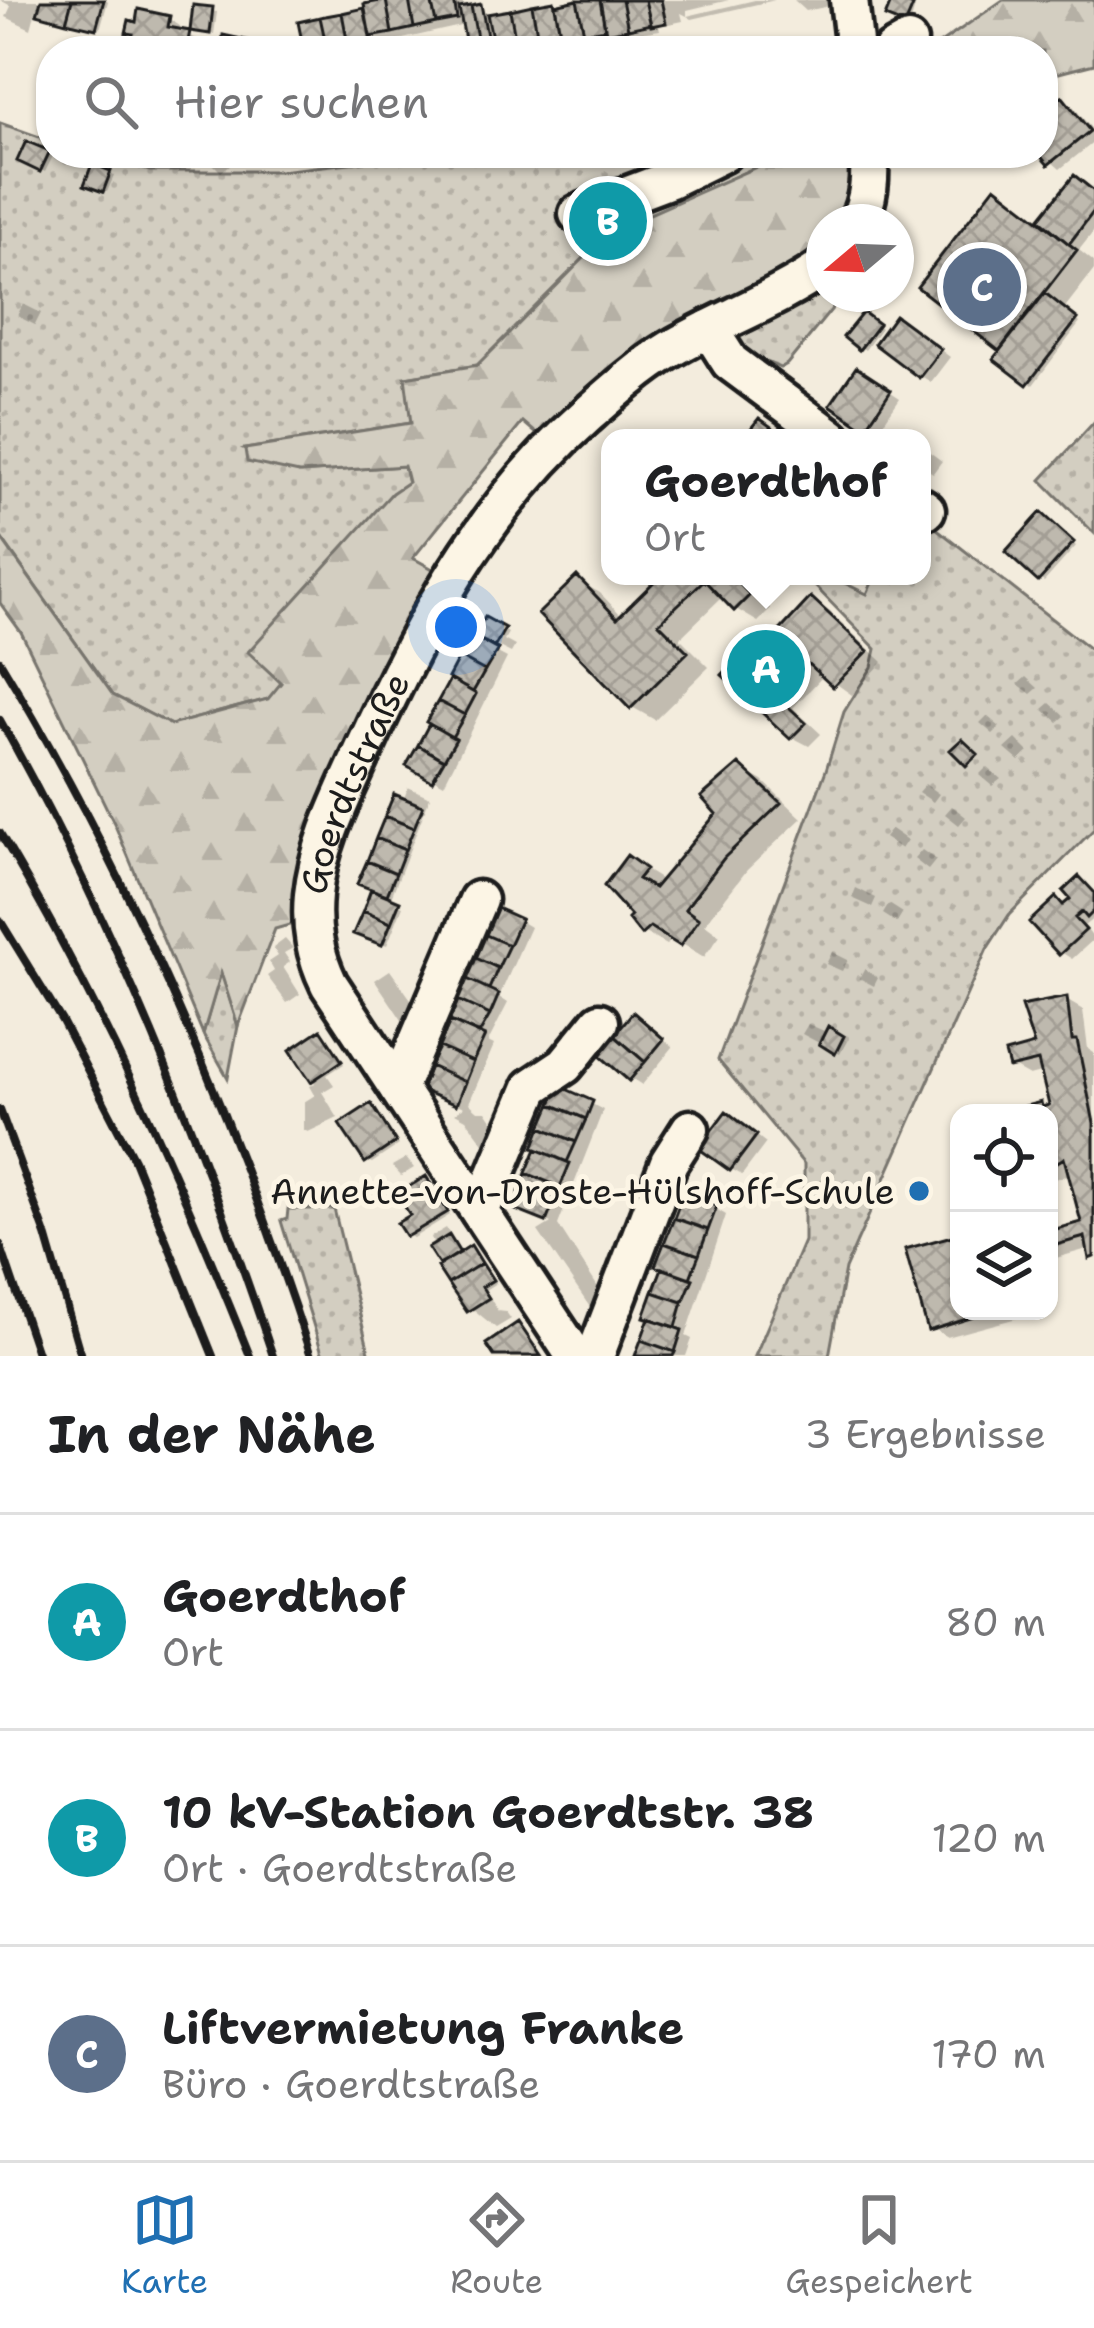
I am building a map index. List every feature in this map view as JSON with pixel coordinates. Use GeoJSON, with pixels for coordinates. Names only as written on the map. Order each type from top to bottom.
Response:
{"type":"FeatureCollection","features":[{"type":"Feature","properties":{"kind":"street"},"geometry":{"type":"LineString","coordinates":[[849,0],[853,36]]}},
{"type":"Feature","properties":{"kind":"street"},"geometry":{"type":"LineString","coordinates":[[578,214],[692,168]]}},
{"type":"Feature","properties":{"kind":"street"},"geometry":{"type":"LineString","coordinates":[[867,204],[869,168]]}},
{"type":"Feature","properties":{"kind":"street","name":"Goerdtstraße"},"geometry":{"type":"LineString","coordinates":[[398,1088],[318,961],[313,890],[323,844],[400,669],[455,571],[506,500],[584,418],[667,351],[806,277]]}},
{"type":"Feature","properties":{"kind":"street"},"geometry":{"type":"LineString","coordinates":[[709,329],[730,362],[820,429]]}},
{"type":"Feature","properties":{"kind":"street"},"geometry":{"type":"LineString","coordinates":[[478,900],[398,1088],[575,1356]]}},
{"type":"Feature","properties":{"kind":"street"},"geometry":{"type":"LineString","coordinates":[[480,1212],[532,1087],[565,1064],[601,1022]]}},
{"type":"Feature","properties":{"kind":"street"},"geometry":{"type":"LineString","coordinates":[[596,1356],[669,1162],[690,1129]]}},
{"type":"Feature","properties":{"kind":"green space"},"geometry":{"type":"Polygon","coordinates":[[[1003,0],[1094,0],[1094,64],[1058,73],[1058,36],[951,36],[1003,0]]]}},
{"type":"Feature","properties":{"kind":"green space"},"geometry":{"type":"Polygon","coordinates":[[[0,123],[36,136],[36,168],[754,168],[598,237],[587,255],[477,365],[406,377],[411,423],[245,449],[299,473],[404,466],[408,483],[249,652],[282,683],[268,699],[171,725],[113,695],[0,536],[0,123]]]}},
{"type":"Feature","properties":{"kind":"green space"},"geometry":{"type":"Polygon","coordinates":[[[754,168],[853,168],[855,184],[849,204],[806,204],[806,264],[544,440],[523,422],[413,558],[440,573],[300,922],[275,929],[238,1026],[221,973],[203,1034],[114,823],[21,632],[0,603],[0,537],[113,695],[171,725],[268,699],[281,683],[248,652],[392,493],[408,482],[404,466],[299,473],[247,462],[245,449],[411,423],[405,377],[478,365],[587,255],[598,237],[754,168]]]}},
{"type":"Feature","properties":{"kind":"green space"},"geometry":{"type":"Polygon","coordinates":[[[806,298],[806,312],[829,312],[780,368],[738,349],[736,341],[748,326],[806,298]]]}},
{"type":"Feature","properties":{"kind":"green space"},"geometry":{"type":"Polygon","coordinates":[[[1094,422],[1094,533],[1041,480],[1094,422]]]}},
{"type":"Feature","properties":{"kind":"green space"},"geometry":{"type":"Polygon","coordinates":[[[931,524],[1094,652],[1094,829],[1009,915],[987,949],[845,1269],[829,1356],[755,1356],[804,1241],[804,1164],[718,1060],[844,712],[872,667],[876,649],[814,585],[848,585],[867,594],[871,585],[931,585],[931,524]]]}},
{"type":"Feature","properties":{"kind":"green space"},"geometry":{"type":"Polygon","coordinates":[[[221,971],[238,1026],[228,1078],[203,1034],[221,971]]]}},
{"type":"Feature","properties":{"kind":"green space"},"geometry":{"type":"Polygon","coordinates":[[[288,1209],[334,1209],[370,1356],[323,1356],[281,1221],[287,1219],[288,1209]]]}},
{"type":"Feature","properties":{"kind":"building"},"geometry":{"type":"Polygon","coordinates":[[[41,0],[72,0],[66,22],[37,14],[41,0]]]}},
{"type":"Feature","properties":{"kind":"building"},"geometry":{"type":"Polygon","coordinates":[[[72,0],[104,0],[96,29],[66,22],[72,0]]]}},
{"type":"Feature","properties":{"kind":"building"},"geometry":{"type":"Polygon","coordinates":[[[386,0],[409,0],[414,28],[392,33],[386,0]]]}},
{"type":"Feature","properties":{"kind":"building"},"geometry":{"type":"Polygon","coordinates":[[[386,0],[392,33],[370,36],[364,4],[386,0]]]}},
{"type":"Feature","properties":{"kind":"building"},"geometry":{"type":"Polygon","coordinates":[[[409,0],[431,0],[436,23],[414,28],[409,0]]]}},
{"type":"Feature","properties":{"kind":"building"},"geometry":{"type":"Polygon","coordinates":[[[431,0],[454,0],[457,19],[436,23],[431,0]]]}},
{"type":"Feature","properties":{"kind":"building"},"geometry":{"type":"Polygon","coordinates":[[[577,0],[600,0],[605,29],[584,33],[577,0]]]}},
{"type":"Feature","properties":{"kind":"building"},"geometry":{"type":"Polygon","coordinates":[[[577,0],[584,33],[561,36],[555,5],[577,0]]]}},
{"type":"Feature","properties":{"kind":"building"},"geometry":{"type":"Polygon","coordinates":[[[600,0],[622,0],[628,29],[606,33],[600,0]]]}},
{"type":"Feature","properties":{"kind":"building"},"geometry":{"type":"Polygon","coordinates":[[[622,0],[645,0],[651,24],[628,29],[622,0]]]}},
{"type":"Feature","properties":{"kind":"building"},"geometry":{"type":"Polygon","coordinates":[[[645,0],[661,0],[666,23],[651,26],[645,0]]]}},
{"type":"Feature","properties":{"kind":"building"},"geometry":{"type":"Polygon","coordinates":[[[892,0],[910,0],[913,6],[905,25],[885,17],[892,0]]]}},
{"type":"Feature","properties":{"kind":"building"},"geometry":{"type":"Polygon","coordinates":[[[554,1],[560,34],[537,36],[532,5],[554,1]]]}},
{"type":"Feature","properties":{"kind":"building"},"geometry":{"type":"Polygon","coordinates":[[[481,4],[487,36],[477,36],[471,6],[481,4]]]}},
{"type":"Feature","properties":{"kind":"building"},"geometry":{"type":"Polygon","coordinates":[[[193,5],[213,7],[210,34],[190,31],[193,5]]]}},
{"type":"Feature","properties":{"kind":"building"},"geometry":{"type":"Polygon","coordinates":[[[532,5],[537,36],[515,36],[510,10],[532,5]]]}},
{"type":"Feature","properties":{"kind":"building"},"geometry":{"type":"Polygon","coordinates":[[[471,6],[477,36],[464,36],[459,8],[471,6]]]}},
{"type":"Feature","properties":{"kind":"building"},"geometry":{"type":"Polygon","coordinates":[[[364,8],[370,36],[346,36],[342,13],[364,8]]]}},
{"type":"Feature","properties":{"kind":"building"},"geometry":{"type":"Polygon","coordinates":[[[138,9],[170,16],[168,27],[190,31],[189,36],[126,33],[129,20],[136,22],[138,9]]]}},
{"type":"Feature","properties":{"kind":"building"},"geometry":{"type":"Polygon","coordinates":[[[510,10],[515,36],[492,36],[487,14],[510,10]]]}},
{"type":"Feature","properties":{"kind":"building"},"geometry":{"type":"Polygon","coordinates":[[[342,13],[346,36],[324,36],[320,17],[342,13]]]}},
{"type":"Feature","properties":{"kind":"building"},"geometry":{"type":"Polygon","coordinates":[[[320,17],[324,36],[301,36],[298,22],[320,17]]]}},
{"type":"Feature","properties":{"kind":"building"},"geometry":{"type":"Polygon","coordinates":[[[1062,96],[1090,131],[1058,157],[1058,99],[1062,96]]]}},
{"type":"Feature","properties":{"kind":"building"},"geometry":{"type":"Polygon","coordinates":[[[26,141],[36,145],[36,168],[42,168],[40,172],[17,161],[26,141]]]}},
{"type":"Feature","properties":{"kind":"building"},"geometry":{"type":"Polygon","coordinates":[[[90,168],[111,171],[103,192],[84,185],[90,168]]]}},
{"type":"Feature","properties":{"kind":"building"},"geometry":{"type":"Polygon","coordinates":[[[1074,175],[1094,191],[1094,211],[1069,244],[1039,219],[1074,175]]]}},
{"type":"Feature","properties":{"kind":"building"},"geometry":{"type":"Polygon","coordinates":[[[995,186],[1077,250],[999,351],[917,287],[995,186]]]}},
{"type":"Feature","properties":{"kind":"building"},"geometry":{"type":"Polygon","coordinates":[[[1045,293],[1078,319],[1027,385],[993,359],[1045,293]]]}},
{"type":"Feature","properties":{"kind":"building"},"geometry":{"type":"Polygon","coordinates":[[[863,312],[879,324],[859,350],[843,337],[863,312]]]}},
{"type":"Feature","properties":{"kind":"building"},"geometry":{"type":"Polygon","coordinates":[[[895,315],[941,349],[919,378],[874,344],[895,315]]]}},
{"type":"Feature","properties":{"kind":"building"},"geometry":{"type":"Polygon","coordinates":[[[856,367],[891,390],[865,429],[830,405],[856,367]]]}},
{"type":"Feature","properties":{"kind":"building"},"geometry":{"type":"Polygon","coordinates":[[[759,418],[774,429],[750,429],[759,418]]]}},
{"type":"Feature","properties":{"kind":"building"},"geometry":{"type":"Polygon","coordinates":[[[1041,512],[1074,542],[1038,582],[1005,552],[1041,512]]]}},
{"type":"Feature","properties":{"kind":"building"},"geometry":{"type":"Polygon","coordinates":[[[577,576],[617,618],[651,585],[699,585],[659,623],[688,652],[630,709],[538,614],[577,576]]]}},
{"type":"Feature","properties":{"kind":"building"},"geometry":{"type":"Polygon","coordinates":[[[709,585],[741,585],[750,595],[734,611],[709,585]]]}},
{"type":"Feature","properties":{"kind":"building"},"geometry":{"type":"Polygon","coordinates":[[[811,597],[868,651],[833,687],[808,664],[778,697],[806,723],[790,739],[722,675],[739,657],[748,665],[811,597]]]}},
{"type":"Feature","properties":{"kind":"building"},"geometry":{"type":"Polygon","coordinates":[[[485,617],[505,628],[494,648],[474,637],[485,617]]]}},
{"type":"Feature","properties":{"kind":"building"},"geometry":{"type":"Polygon","coordinates":[[[472,635],[498,649],[485,671],[459,657],[472,635]]]}},
{"type":"Feature","properties":{"kind":"building"},"geometry":{"type":"Polygon","coordinates":[[[459,657],[485,671],[473,692],[448,678],[459,657]]]}},
{"type":"Feature","properties":{"kind":"building"},"geometry":{"type":"Polygon","coordinates":[[[450,679],[476,694],[465,715],[438,701],[450,679]]]}},
{"type":"Feature","properties":{"kind":"building"},"geometry":{"type":"Polygon","coordinates":[[[438,701],[465,715],[452,737],[426,722],[438,701]]]}},
{"type":"Feature","properties":{"kind":"building"},"geometry":{"type":"Polygon","coordinates":[[[429,724],[456,739],[444,760],[418,745],[429,724]]]}},
{"type":"Feature","properties":{"kind":"building"},"geometry":{"type":"Polygon","coordinates":[[[962,739],[978,754],[966,766],[950,750],[962,739]]]}},
{"type":"Feature","properties":{"kind":"building"},"geometry":{"type":"Polygon","coordinates":[[[418,745],[444,760],[432,781],[406,766],[418,745]]]}},
{"type":"Feature","properties":{"kind":"building"},"geometry":{"type":"Polygon","coordinates":[[[739,764],[781,803],[724,858],[685,909],[699,919],[680,946],[650,927],[641,935],[604,886],[627,855],[646,869],[638,879],[654,888],[716,814],[701,797],[739,764]]]}},
{"type":"Feature","properties":{"kind":"building"},"geometry":{"type":"Polygon","coordinates":[[[394,794],[423,806],[414,828],[385,816],[394,794]]]}},
{"type":"Feature","properties":{"kind":"building"},"geometry":{"type":"Polygon","coordinates":[[[385,816],[414,828],[405,850],[376,838],[385,816]]]}},
{"type":"Feature","properties":{"kind":"building"},"geometry":{"type":"Polygon","coordinates":[[[376,838],[405,850],[396,873],[367,861],[376,838]]]}},
{"type":"Feature","properties":{"kind":"building"},"geometry":{"type":"Polygon","coordinates":[[[367,861],[396,873],[387,895],[357,884],[367,861]]]}},
{"type":"Feature","properties":{"kind":"building"},"geometry":{"type":"Polygon","coordinates":[[[1079,876],[1094,892],[1094,911],[1087,918],[1082,912],[1075,918],[1086,930],[1059,955],[1029,922],[1056,897],[1063,905],[1070,899],[1063,891],[1079,876]]]}},
{"type":"Feature","properties":{"kind":"building"},"geometry":{"type":"Polygon","coordinates":[[[371,889],[400,901],[391,923],[363,911],[371,889]]]}},
{"type":"Feature","properties":{"kind":"building"},"geometry":{"type":"Polygon","coordinates":[[[488,904],[521,919],[509,945],[477,931],[488,904]]]}},
{"type":"Feature","properties":{"kind":"building"},"geometry":{"type":"Polygon","coordinates":[[[363,911],[391,923],[382,945],[353,934],[363,911]]]}},
{"type":"Feature","properties":{"kind":"building"},"geometry":{"type":"Polygon","coordinates":[[[477,931],[509,945],[498,968],[467,954],[477,931]]]}},
{"type":"Feature","properties":{"kind":"building"},"geometry":{"type":"Polygon","coordinates":[[[467,954],[498,968],[489,989],[458,975],[467,954]]]}},
{"type":"Feature","properties":{"kind":"building"},"geometry":{"type":"Polygon","coordinates":[[[463,977],[499,994],[490,1015],[453,998],[463,977]]]}},
{"type":"Feature","properties":{"kind":"building"},"geometry":{"type":"Polygon","coordinates":[[[1067,997],[1072,1040],[1077,1040],[1094,1123],[1094,1257],[1089,1259],[1085,1237],[1058,1244],[1058,1228],[1081,1222],[1064,1158],[1058,1162],[1058,1104],[1049,1104],[1038,1061],[1009,1068],[1005,1053],[1034,1045],[1021,1006],[1067,997]]]}},
{"type":"Feature","properties":{"kind":"building"},"geometry":{"type":"Polygon","coordinates":[[[453,998],[490,1015],[479,1034],[445,1019],[453,998]]]}},
{"type":"Feature","properties":{"kind":"building"},"geometry":{"type":"Polygon","coordinates":[[[633,1012],[664,1039],[645,1062],[614,1035],[633,1012]]]}},
{"type":"Feature","properties":{"kind":"building"},"geometry":{"type":"Polygon","coordinates":[[[450,1021],[485,1036],[473,1062],[439,1047],[450,1021]]]}},
{"type":"Feature","properties":{"kind":"building"},"geometry":{"type":"Polygon","coordinates":[[[828,1026],[844,1036],[835,1054],[819,1044],[828,1026]]]}},
{"type":"Feature","properties":{"kind":"building"},"geometry":{"type":"Polygon","coordinates":[[[321,1029],[342,1061],[311,1082],[290,1050],[321,1029]]]}},
{"type":"Feature","properties":{"kind":"building"},"geometry":{"type":"Polygon","coordinates":[[[614,1035],[645,1062],[629,1081],[598,1054],[614,1035]]]}},
{"type":"Feature","properties":{"kind":"building"},"geometry":{"type":"Polygon","coordinates":[[[439,1047],[473,1062],[465,1082],[430,1066],[439,1047]]]}},
{"type":"Feature","properties":{"kind":"building"},"geometry":{"type":"Polygon","coordinates":[[[430,1066],[465,1082],[456,1105],[421,1090],[430,1066]]]}},
{"type":"Feature","properties":{"kind":"building"},"geometry":{"type":"Polygon","coordinates":[[[559,1086],[593,1101],[586,1119],[551,1104],[559,1086]]]}},
{"type":"Feature","properties":{"kind":"building"},"geometry":{"type":"Polygon","coordinates":[[[371,1103],[396,1142],[365,1163],[339,1124],[371,1103]]]}},
{"type":"Feature","properties":{"kind":"building"},"geometry":{"type":"Polygon","coordinates":[[[551,1104],[586,1119],[576,1142],[541,1127],[551,1104]]]}},
{"type":"Feature","properties":{"kind":"building"},"geometry":{"type":"Polygon","coordinates":[[[726,1111],[757,1135],[730,1171],[698,1148],[726,1111]]]}},
{"type":"Feature","properties":{"kind":"building"},"geometry":{"type":"Polygon","coordinates":[[[541,1127],[576,1142],[567,1162],[533,1148],[541,1127]]]}},
{"type":"Feature","properties":{"kind":"building"},"geometry":{"type":"Polygon","coordinates":[[[536,1149],[570,1163],[560,1187],[526,1173],[536,1149]]]}},
{"type":"Feature","properties":{"kind":"building"},"geometry":{"type":"Polygon","coordinates":[[[526,1173],[560,1187],[546,1222],[513,1209],[526,1173]]]}},
{"type":"Feature","properties":{"kind":"building"},"geometry":{"type":"Polygon","coordinates":[[[426,1176],[448,1212],[406,1237],[397,1223],[410,1215],[397,1194],[426,1176]]]}},
{"type":"Feature","properties":{"kind":"building"},"geometry":{"type":"Polygon","coordinates":[[[683,1194],[717,1206],[708,1230],[674,1218],[683,1194]]]}},
{"type":"Feature","properties":{"kind":"building"},"geometry":{"type":"Polygon","coordinates":[[[674,1218],[708,1230],[699,1255],[664,1243],[674,1218]]]}},
{"type":"Feature","properties":{"kind":"building"},"geometry":{"type":"Polygon","coordinates":[[[449,1235],[460,1253],[439,1265],[428,1248],[449,1235]]]}},
{"type":"Feature","properties":{"kind":"building"},"geometry":{"type":"Polygon","coordinates":[[[950,1236],[950,1320],[964,1320],[928,1331],[905,1249],[950,1236]]]}},
{"type":"Feature","properties":{"kind":"building"},"geometry":{"type":"Polygon","coordinates":[[[664,1243],[699,1255],[690,1278],[655,1266],[664,1243]]]}},
{"type":"Feature","properties":{"kind":"building"},"geometry":{"type":"Polygon","coordinates":[[[471,1245],[482,1263],[448,1284],[437,1267],[471,1245]]]}},
{"type":"Feature","properties":{"kind":"building"},"geometry":{"type":"Polygon","coordinates":[[[482,1263],[493,1280],[482,1287],[489,1298],[467,1312],[448,1284],[482,1263]]]}},
{"type":"Feature","properties":{"kind":"building"},"geometry":{"type":"Polygon","coordinates":[[[662,1268],[693,1279],[683,1302],[653,1292],[662,1268]]]}},
{"type":"Feature","properties":{"kind":"building"},"geometry":{"type":"Polygon","coordinates":[[[653,1292],[683,1302],[676,1327],[644,1317],[653,1292]]]}},
{"type":"Feature","properties":{"kind":"building"},"geometry":{"type":"Polygon","coordinates":[[[649,1318],[682,1330],[675,1352],[641,1340],[649,1318]]]}},
{"type":"Feature","properties":{"kind":"building"},"geometry":{"type":"Polygon","coordinates":[[[518,1322],[541,1356],[494,1356],[486,1344],[518,1322]]]}},
{"type":"Feature","properties":{"kind":"building"},"geometry":{"type":"Polygon","coordinates":[[[641,1340],[675,1352],[673,1356],[635,1356],[641,1340]]]}},
{"type":"Feature","properties":{"kind":"railway"},"geometry":{"type":"LineString","coordinates":[[0,661],[93,827],[175,999],[248,1177],[311,1356]]}},
{"type":"Feature","properties":{"kind":"railway"},"geometry":{"type":"LineString","coordinates":[[0,720],[80,874],[152,1032],[273,1356]]}},
{"type":"Feature","properties":{"kind":"railway"},"geometry":{"type":"LineString","coordinates":[[0,833],[136,1090],[250,1356]]}},
{"type":"Feature","properties":{"kind":"railway"},"geometry":{"type":"LineString","coordinates":[[0,920],[62,1021],[134,1160],[213,1356]]}},
{"type":"Feature","properties":{"kind":"railway"},"geometry":{"type":"LineString","coordinates":[[0,1110],[46,1235],[81,1356]]}},
{"type":"Feature","properties":{"kind":"railway"},"geometry":{"type":"LineString","coordinates":[[0,1244],[38,1356]]}},
{"type":"Feature","properties":{"kind":"place","name":"10 kV-Station Goerdtstr. 38"},"geometry":{"type":"Point","coordinates":[608,221]}},
{"type":"Feature","properties":{"kind":"place","name":"Liftvermietung Franke"},"geometry":{"type":"Point","coordinates":[982,287]}},
{"type":"Feature","properties":{"kind":"place","name":"Goerdthof"},"geometry":{"type":"Point","coordinates":[766,669]}},
{"type":"Feature","properties":{"kind":"place","name":"Annette-von-Droste-Hülshoff-Schule"},"geometry":{"type":"Point","coordinates":[919,1191]}}]}
